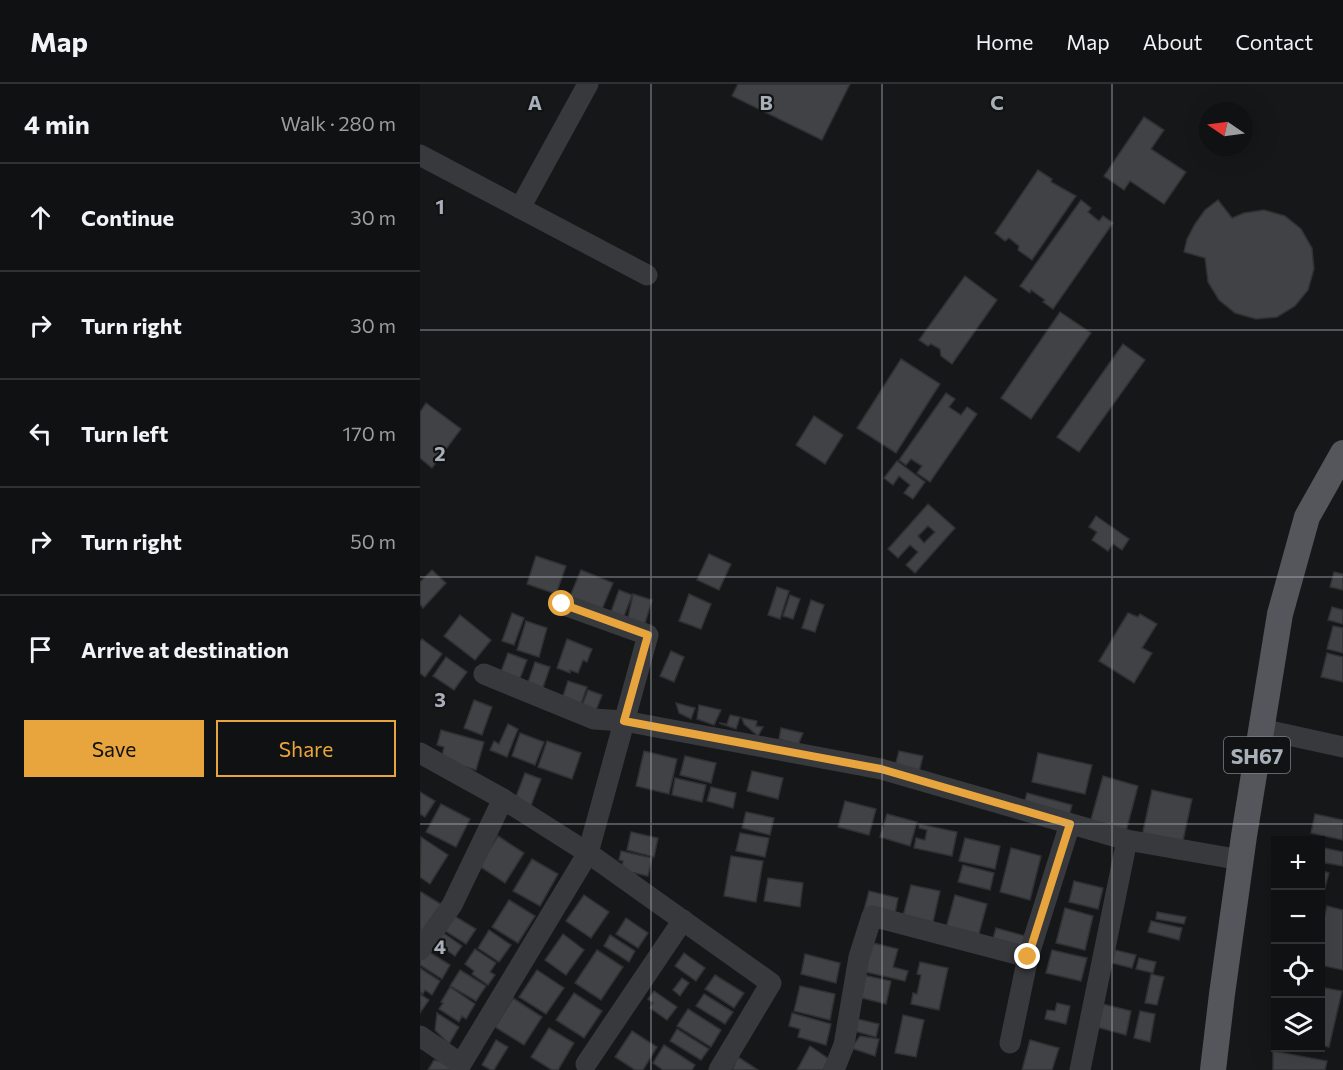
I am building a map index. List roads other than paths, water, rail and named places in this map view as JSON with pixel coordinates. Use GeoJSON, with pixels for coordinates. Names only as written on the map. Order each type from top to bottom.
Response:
{"type":"FeatureCollection","features":[{"type":"Feature","properties":{"kind":"main road","name":"SH67"},"geometry":{"type":"LineString","coordinates":[[1216,1069],[1222,994],[1280,614],[1307,517],[1343,454]]}},
{"type":"Feature","properties":{"kind":"street"},"geometry":{"type":"LineString","coordinates":[[520,208],[588,84]]}},
{"type":"Feature","properties":{"kind":"street"},"geometry":{"type":"LineString","coordinates":[[420,155],[647,275]]}},
{"type":"Feature","properties":{"kind":"street"},"geometry":{"type":"LineString","coordinates":[[420,1035],[466,1067],[588,853],[648,635],[562,604]]}},
{"type":"Feature","properties":{"kind":"street"},"geometry":{"type":"LineString","coordinates":[[484,674],[594,719],[624,721],[881,769],[1127,840],[1241,860]]}},
{"type":"Feature","properties":{"kind":"street"},"geometry":{"type":"LineString","coordinates":[[1261,729],[1343,747]]}},
{"type":"Feature","properties":{"kind":"street"},"geometry":{"type":"LineString","coordinates":[[420,753],[503,799],[588,853],[771,983],[719,1070]]}},
{"type":"Feature","properties":{"kind":"street"},"geometry":{"type":"LineString","coordinates":[[420,950],[452,905],[503,799]]}},
{"type":"Feature","properties":{"kind":"street"},"geometry":{"type":"LineString","coordinates":[[1010,1042],[1028,957],[1070,824]]}},
{"type":"Feature","properties":{"kind":"street"},"geometry":{"type":"LineString","coordinates":[[1080,1070],[1127,840]]}},
{"type":"Feature","properties":{"kind":"street"},"geometry":{"type":"LineString","coordinates":[[834,1070],[844,1045],[859,957],[872,916],[1028,957]]}},
{"type":"Feature","properties":{"kind":"street"},"geometry":{"type":"LineString","coordinates":[[586,1064],[683,920]]}}]}
